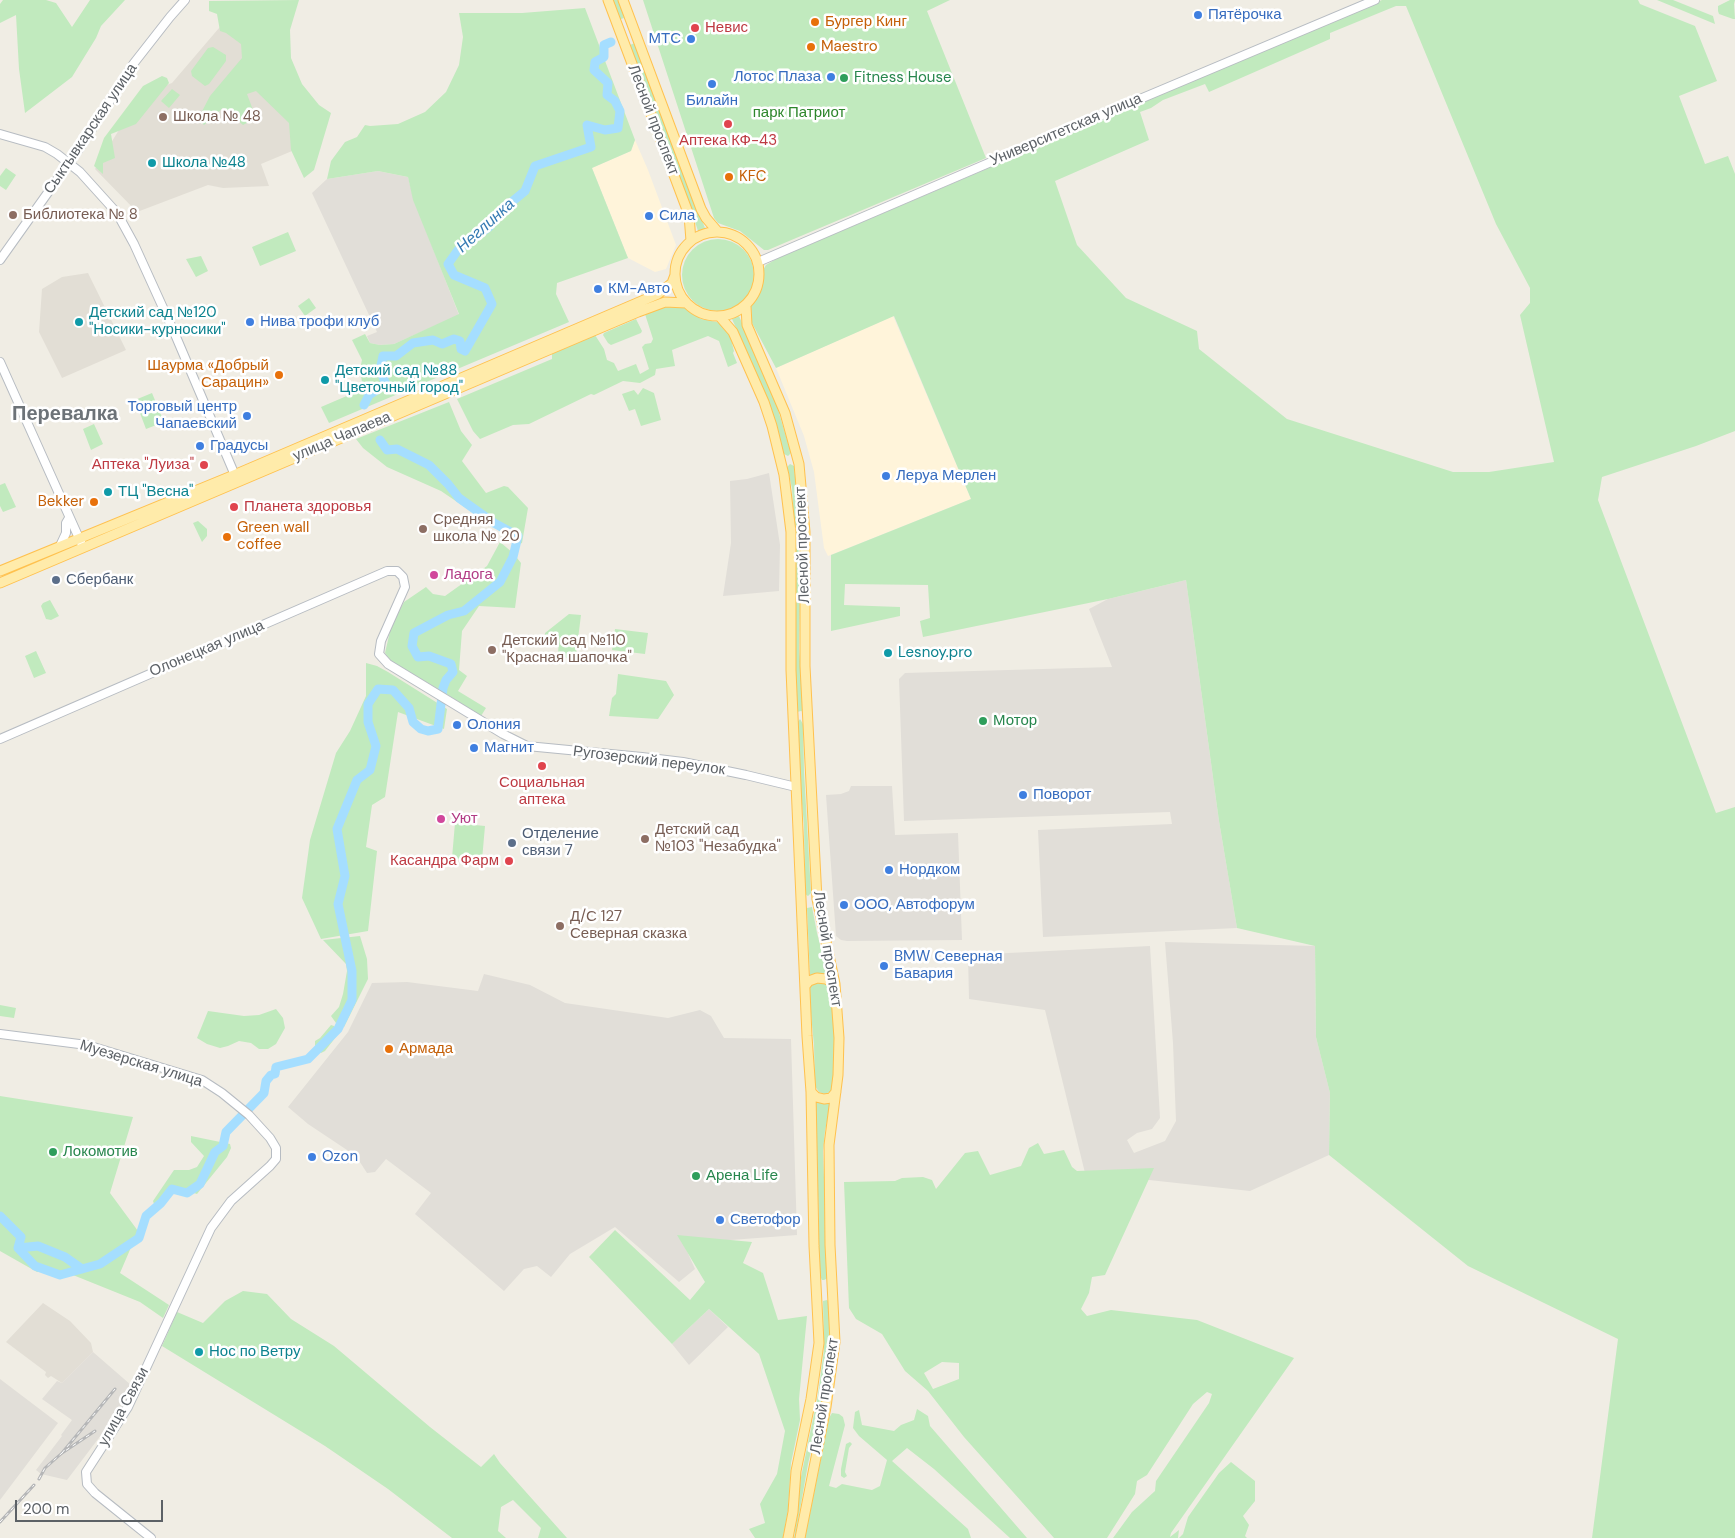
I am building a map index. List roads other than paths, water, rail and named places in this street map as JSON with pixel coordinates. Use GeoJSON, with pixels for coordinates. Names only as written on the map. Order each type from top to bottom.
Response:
{"type":"FeatureCollection","features":[{"type":"Feature","properties":{"kind":"main road","name":"Сыктывкарская улица"},"geometry":{"type":"LineString","coordinates":[[0,260],[68,163],[134,63],[170,16],[185,0]]}},
{"type":"Feature","properties":{"kind":"main road","name":"Лесной проспект"},"geometry":{"type":"LineString","coordinates":[[608,0],[689,215],[692,241]]}},
{"type":"Feature","properties":{"kind":"main road","name":"Лесной проспект"},"geometry":{"type":"LineString","coordinates":[[623,0],[701,209],[718,232]]}},
{"type":"Feature","properties":{"kind":"main road","name":"Университетская улица"},"geometry":{"type":"LineString","coordinates":[[758,262],[1374,0]]}},
{"type":"Feature","properties":{"kind":"main road"},"geometry":{"type":"LineString","coordinates":[[0,134],[45,147],[68,163],[80,172],[124,224],[174,332],[236,478]]}},
{"type":"Feature","properties":{"kind":"main road"},"geometry":{"type":"LineString","coordinates":[[708,233],[729,234],[747,244],[754,252],[758,262],[760,278],[755,293],[746,306],[734,314],[720,317],[708,316],[696,311],[686,303],[676,285],[675,275],[679,257],[692,241],[708,233]]}},
{"type":"Feature","properties":{"kind":"main road","name":"улица Чапаева"},"geometry":{"type":"LineString","coordinates":[[0,583],[658,294],[672,283],[675,275]]}},
{"type":"Feature","properties":{"kind":"main road","name":"улица Чапаева"},"geometry":{"type":"LineString","coordinates":[[0,571],[78,538],[236,478],[638,312],[665,302],[680,301],[686,303]]}},
{"type":"Feature","properties":{"kind":"main road","name":"Лесной проспект"},"geometry":{"type":"LineString","coordinates":[[746,306],[748,325],[784,412],[798,464],[805,532],[804,640],[817,899],[835,984],[839,1038],[838,1075],[829,1146],[830,1245],[835,1342],[831,1377],[800,1538]]}},
{"type":"Feature","properties":{"kind":"main road","name":"Лесной проспект"},"geometry":{"type":"LineString","coordinates":[[720,317],[733,332],[764,402],[783,467],[791,532],[790,649],[811,1092],[814,1246],[819,1343],[816,1374],[796,1471],[793,1512],[788,1538]]}},
{"type":"Feature","properties":{"kind":"main road"},"geometry":{"type":"LineString","coordinates":[[0,362],[68,518],[83,547]]}},
{"type":"Feature","properties":{"kind":"main road"},"geometry":{"type":"LineString","coordinates":[[780,457],[790,458],[796,452]]}},
{"type":"Feature","properties":{"kind":"main road"},"geometry":{"type":"LineString","coordinates":[[783,467],[790,462],[798,464]]}},
{"type":"Feature","properties":{"kind":"main road"},"geometry":{"type":"LineString","coordinates":[[60,546],[64,539],[68,518]]}},
{"type":"Feature","properties":{"kind":"main road","name":"Олонецкая улица"},"geometry":{"type":"LineString","coordinates":[[0,739],[387,571],[397,571],[403,577],[405,587]]}},
{"type":"Feature","properties":{"kind":"main road","name":"Ругозерский переулок"},"geometry":{"type":"LineString","coordinates":[[405,587],[381,641],[379,654],[388,664],[503,734],[527,746],[683,762],[746,774],[796,787]]}},
{"type":"Feature","properties":{"kind":"main road"},"geometry":{"type":"LineString","coordinates":[[793,719],[801,714],[807,717]]}},
{"type":"Feature","properties":{"kind":"main road"},"geometry":{"type":"LineString","coordinates":[[801,901],[808,903],[817,899]]}},
{"type":"Feature","properties":{"kind":"main road"},"geometry":{"type":"LineString","coordinates":[[805,986],[817,978],[826,979],[835,984]]}},
{"type":"Feature","properties":{"kind":"main road","name":"Муезерская улица"},"geometry":{"type":"LineString","coordinates":[[0,1034],[87,1045],[180,1072],[212,1086],[250,1116],[273,1143],[276,1148],[276,1159]]}},
{"type":"Feature","properties":{"kind":"main road"},"geometry":{"type":"LineString","coordinates":[[811,1092],[816,1097],[824,1100],[831,1098],[836,1092]]}},
{"type":"Feature","properties":{"kind":"main road","name":"улица Связи"},"geometry":{"type":"LineString","coordinates":[[151,1538],[95,1493],[87,1484],[86,1472],[128,1408],[211,1228],[230,1201],[276,1159]]}},
{"type":"Feature","properties":{"kind":"main road"},"geometry":{"type":"LineString","coordinates":[[816,1281],[822,1283],[832,1281]]}},
{"type":"Feature","properties":{"kind":"main road"},"geometry":{"type":"LineString","coordinates":[[818,1298],[829,1295],[834,1297]]}},
{"type":"Feature","properties":{"kind":"waterway","name":"Неглинка"},"geometry":{"type":"LineString","coordinates":[[364,405],[369,395],[386,384],[380,370],[383,356],[396,356],[413,343],[433,340],[442,344],[454,339],[460,341],[461,349],[465,351],[492,304],[485,288],[454,275],[448,264],[458,250],[489,227],[508,205],[525,191],[535,166],[591,147],[587,125],[605,130],[618,128],[620,111],[615,101],[607,95],[608,83],[594,70],[595,62],[604,57],[604,45],[611,42]]}},
{"type":"Feature","properties":{"kind":"waterway","name":"Неглинка"},"geometry":{"type":"LineString","coordinates":[[0,1216],[21,1237],[18,1248],[35,1266],[60,1275],[100,1264],[139,1238],[146,1216],[161,1203],[172,1189],[187,1193],[200,1184],[215,1152],[223,1146],[226,1132],[264,1093],[266,1081],[271,1075],[275,1074],[276,1067],[308,1059],[338,1029],[352,1000],[352,971],[338,904],[345,876],[337,829],[357,780],[370,770],[376,746],[368,722],[368,704],[378,689],[393,690],[409,708],[413,722],[421,729],[428,731],[438,729],[443,688],[446,680],[453,672],[451,664],[429,656],[418,657],[412,646],[414,633],[448,615],[464,611],[500,582],[513,557],[518,536],[494,523],[459,498],[429,465],[397,449],[387,450],[380,440]]}},
{"type":"Feature","properties":{"kind":"waterway"},"geometry":{"type":"LineString","coordinates":[[18,1248],[38,1246],[65,1257],[82,1269]]}},
{"type":"Feature","properties":{"kind":"railway"},"geometry":{"type":"LineString","coordinates":[[62,1453],[115,1389]]}},
{"type":"Feature","properties":{"kind":"railway"},"geometry":{"type":"LineString","coordinates":[[39,1479],[45,1468],[62,1453],[95,1431]]}},
{"type":"Feature","properties":{"kind":"railway"},"geometry":{"type":"LineString","coordinates":[[0,1522],[34,1485]]}},
{"type":"Feature","properties":{"kind":"place","name":"Пятёрочка"},"geometry":{"type":"Point","coordinates":[1198,15]}},
{"type":"Feature","properties":{"kind":"place","name":"Бургер Кинг"},"geometry":{"type":"Point","coordinates":[815,22]}},
{"type":"Feature","properties":{"kind":"place","name":"Невис"},"geometry":{"type":"Point","coordinates":[695,28]}},
{"type":"Feature","properties":{"kind":"place","name":"МТС"},"geometry":{"type":"Point","coordinates":[691,39]}},
{"type":"Feature","properties":{"kind":"place","name":"Maestro"},"geometry":{"type":"Point","coordinates":[811,47]}},
{"type":"Feature","properties":{"kind":"place","name":"Лотос Плаза"},"geometry":{"type":"Point","coordinates":[831,77]}},
{"type":"Feature","properties":{"kind":"place","name":"Fitness House"},"geometry":{"type":"Point","coordinates":[844,78]}},
{"type":"Feature","properties":{"kind":"place","name":"Билайн"},"geometry":{"type":"Point","coordinates":[712,84]}},
{"type":"Feature","properties":{"kind":"place","name":"Школа № 48"},"geometry":{"type":"Point","coordinates":[163,117]}},
{"type":"Feature","properties":{"kind":"place","name":"Аптека КФ-43"},"geometry":{"type":"Point","coordinates":[728,124]}},
{"type":"Feature","properties":{"kind":"place","name":"Школа №48"},"geometry":{"type":"Point","coordinates":[152,163]}},
{"type":"Feature","properties":{"kind":"place","name":"KFC"},"geometry":{"type":"Point","coordinates":[729,177]}},
{"type":"Feature","properties":{"kind":"place","name":"Библиотека № 8"},"geometry":{"type":"Point","coordinates":[13,215]}},
{"type":"Feature","properties":{"kind":"place","name":"Сила"},"geometry":{"type":"Point","coordinates":[649,216]}},
{"type":"Feature","properties":{"kind":"place","name":"КМ-Авто"},"geometry":{"type":"Point","coordinates":[598,289]}},
{"type":"Feature","properties":{"kind":"place","name":"Детский сад №120 \"Носики-курносики\""},"geometry":{"type":"Point","coordinates":[79,322]}},
{"type":"Feature","properties":{"kind":"place","name":"Нива трофи клуб"},"geometry":{"type":"Point","coordinates":[250,322]}},
{"type":"Feature","properties":{"kind":"place","name":"Шаурма «Добрый Сарацин»"},"geometry":{"type":"Point","coordinates":[279,375]}},
{"type":"Feature","properties":{"kind":"place","name":"Детский сад №88 \"Цветочный город\""},"geometry":{"type":"Point","coordinates":[325,380]}},
{"type":"Feature","properties":{"kind":"place","name":"Торговый центр Чапаевский"},"geometry":{"type":"Point","coordinates":[247,416]}},
{"type":"Feature","properties":{"kind":"place","name":"Градусы"},"geometry":{"type":"Point","coordinates":[200,446]}},
{"type":"Feature","properties":{"kind":"place","name":"Аптека \"Луиза\""},"geometry":{"type":"Point","coordinates":[204,465]}},
{"type":"Feature","properties":{"kind":"place","name":"Леруа Мерлен"},"geometry":{"type":"Point","coordinates":[886,476]}},
{"type":"Feature","properties":{"kind":"place","name":"ТЦ \"Весна\""},"geometry":{"type":"Point","coordinates":[108,492]}},
{"type":"Feature","properties":{"kind":"place","name":"Bekker"},"geometry":{"type":"Point","coordinates":[94,502]}},
{"type":"Feature","properties":{"kind":"place","name":"Планета здоровья"},"geometry":{"type":"Point","coordinates":[234,507]}},
{"type":"Feature","properties":{"kind":"place","name":"Средняя школа № 20"},"geometry":{"type":"Point","coordinates":[423,529]}},
{"type":"Feature","properties":{"kind":"place","name":"Green wall coffee"},"geometry":{"type":"Point","coordinates":[227,537]}},
{"type":"Feature","properties":{"kind":"place","name":"Ладога"},"geometry":{"type":"Point","coordinates":[434,575]}},
{"type":"Feature","properties":{"kind":"place","name":"Сбербанк"},"geometry":{"type":"Point","coordinates":[56,580]}},
{"type":"Feature","properties":{"kind":"place","name":"Детский сад №110 \"Красная шапочка\""},"geometry":{"type":"Point","coordinates":[492,650]}},
{"type":"Feature","properties":{"kind":"place","name":"Lesnoy.pro"},"geometry":{"type":"Point","coordinates":[888,653]}},
{"type":"Feature","properties":{"kind":"place","name":"Мотор"},"geometry":{"type":"Point","coordinates":[983,721]}},
{"type":"Feature","properties":{"kind":"place","name":"Олония"},"geometry":{"type":"Point","coordinates":[457,725]}},
{"type":"Feature","properties":{"kind":"place","name":"Магнит"},"geometry":{"type":"Point","coordinates":[474,748]}},
{"type":"Feature","properties":{"kind":"place","name":"Социальная аптека"},"geometry":{"type":"Point","coordinates":[542,766]}},
{"type":"Feature","properties":{"kind":"place","name":"Поворот"},"geometry":{"type":"Point","coordinates":[1023,795]}},
{"type":"Feature","properties":{"kind":"place","name":"Уют"},"geometry":{"type":"Point","coordinates":[441,819]}},
{"type":"Feature","properties":{"kind":"place","name":"Детский сад №103 \"Незабудка\""},"geometry":{"type":"Point","coordinates":[645,839]}},
{"type":"Feature","properties":{"kind":"place","name":"Отделение связи 7"},"geometry":{"type":"Point","coordinates":[512,843]}},
{"type":"Feature","properties":{"kind":"place","name":"Касандра Фарм"},"geometry":{"type":"Point","coordinates":[509,861]}},
{"type":"Feature","properties":{"kind":"place","name":"Нордком"},"geometry":{"type":"Point","coordinates":[889,870]}},
{"type":"Feature","properties":{"kind":"place","name":"ООО, Автофорум"},"geometry":{"type":"Point","coordinates":[844,905]}},
{"type":"Feature","properties":{"kind":"place","name":"Д/С 127 Северная сказка"},"geometry":{"type":"Point","coordinates":[560,926]}},
{"type":"Feature","properties":{"kind":"place","name":"BMW Северная Бавария"},"geometry":{"type":"Point","coordinates":[884,966]}},
{"type":"Feature","properties":{"kind":"place","name":"Армада"},"geometry":{"type":"Point","coordinates":[389,1049]}},
{"type":"Feature","properties":{"kind":"place","name":"Локомотив"},"geometry":{"type":"Point","coordinates":[53,1152]}},
{"type":"Feature","properties":{"kind":"place","name":"Ozon"},"geometry":{"type":"Point","coordinates":[312,1157]}},
{"type":"Feature","properties":{"kind":"place","name":"Арена Life"},"geometry":{"type":"Point","coordinates":[696,1176]}},
{"type":"Feature","properties":{"kind":"place","name":"Светофор"},"geometry":{"type":"Point","coordinates":[720,1220]}},
{"type":"Feature","properties":{"kind":"place","name":"Нос по Ветру"},"geometry":{"type":"Point","coordinates":[199,1352]}},
{"type":"Feature","properties":{"kind":"district","name":"Перевалка"},"geometry":{"type":"Point","coordinates":[65,415]}},
{"type":"Feature","properties":{"kind":"park label","name":"парк Патриот"},"geometry":{"type":"Point","coordinates":[799,113]}}]}
